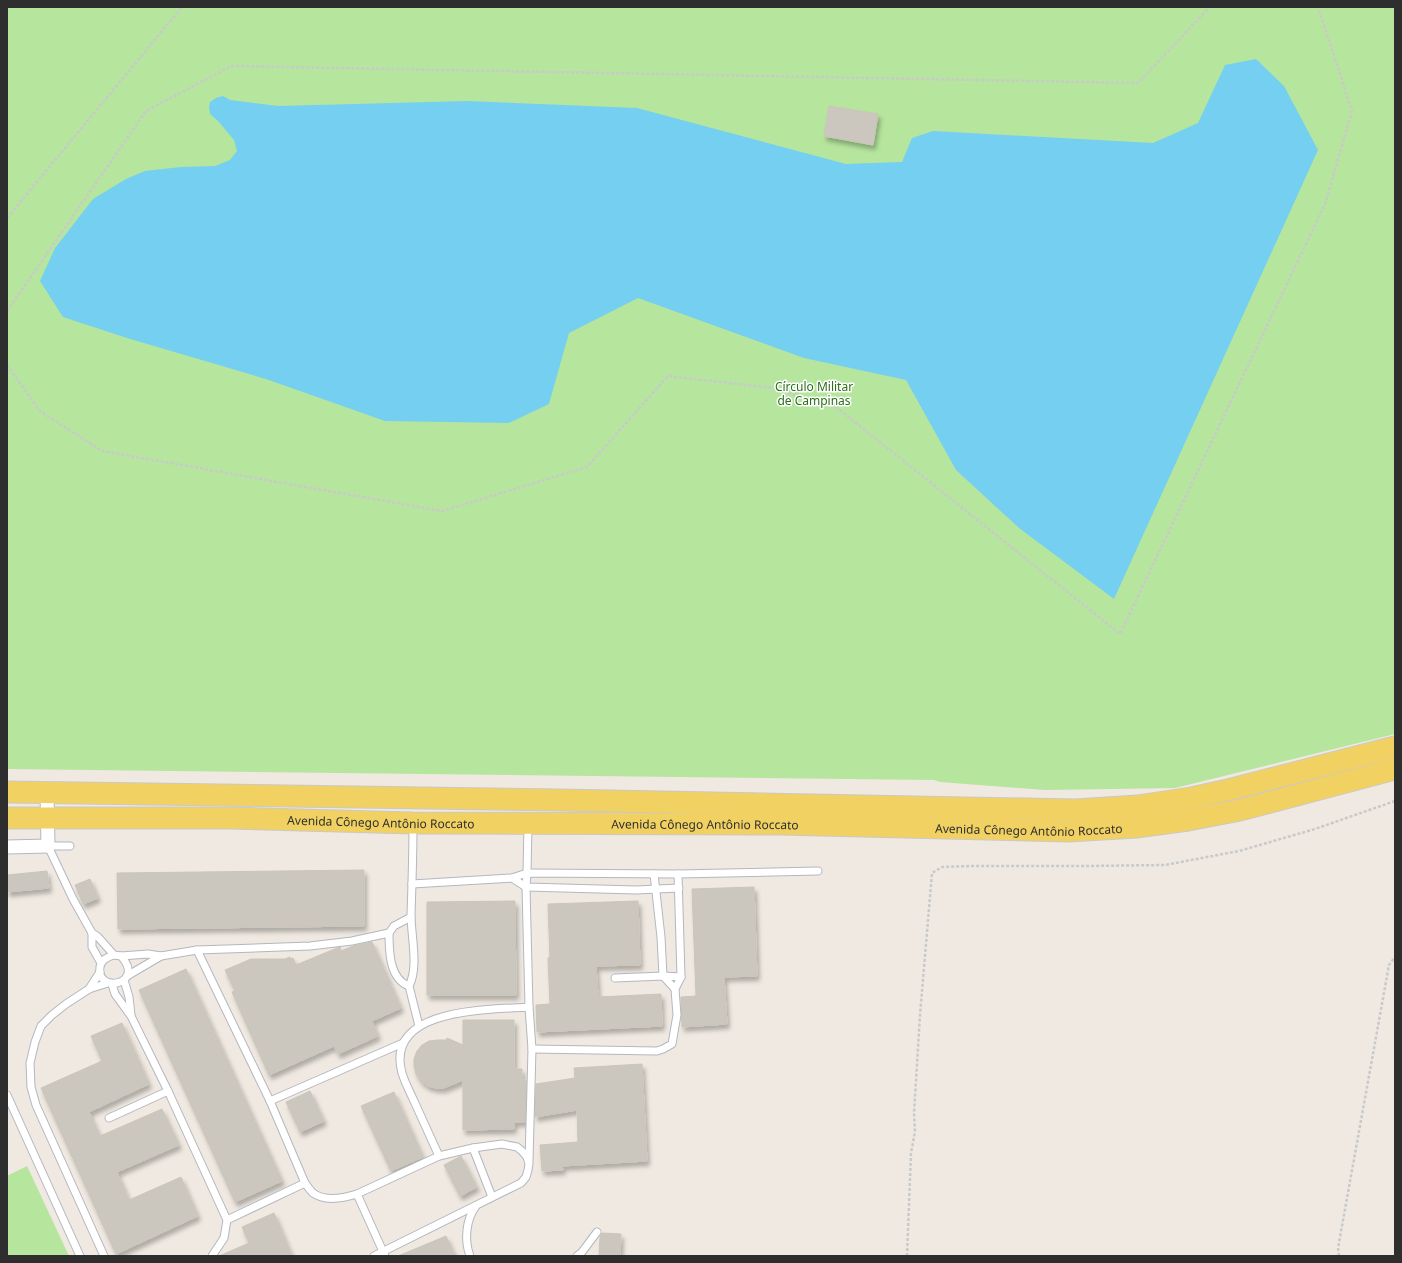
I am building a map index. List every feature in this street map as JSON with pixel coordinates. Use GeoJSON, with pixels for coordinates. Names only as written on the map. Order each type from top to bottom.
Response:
{"type":"FeatureCollection","features":[{"type":"Feature","properties":{"kind":"main road","name":"Avenida Cônego Antônio Roccato"},"geometry":{"type":"LineString","coordinates":[[7,792],[560,800],[1075,810],[1138,806],[1191,798],[1228,790],[1395,747]]}},
{"type":"Feature","properties":{"kind":"main road","name":"Avenida Cônego Antônio Roccato"},"geometry":{"type":"LineString","coordinates":[[7,818],[231,818],[413,823],[528,824],[756,824],[1069,831],[1128,827],[1188,820],[1240,810],[1395,768]]}},
{"type":"Feature","properties":{"kind":"street"},"geometry":{"type":"LineString","coordinates":[[7,847],[48,846],[47,792]]}},
{"type":"Feature","properties":{"kind":"lane"},"geometry":{"type":"LineString","coordinates":[[413,823],[411,917],[414,970],[409,986],[419,1026]]}},
{"type":"Feature","properties":{"kind":"lane"},"geometry":{"type":"LineString","coordinates":[[374,1256],[384,1254],[521,1183],[526,1177],[529,1164],[532,1049],[529,1007],[526,887],[528,824]]}},
{"type":"Feature","properties":{"kind":"lane"},"geometry":{"type":"LineString","coordinates":[[70,846],[48,846],[73,899],[92,933],[98,937],[114,955]]}},
{"type":"Feature","properties":{"kind":"lane"},"geometry":{"type":"LineString","coordinates":[[412,884],[512,878],[527,873],[678,874],[818,871]]}},
{"type":"Feature","properties":{"kind":"lane"},"geometry":{"type":"LineString","coordinates":[[654,874],[661,937],[663,976],[675,989]]}},
{"type":"Feature","properties":{"kind":"lane"},"geometry":{"type":"LineString","coordinates":[[532,1049],[615,1051],[663,1049],[672,1044],[675,1034],[677,1015],[675,989],[681,977],[678,874]]}},
{"type":"Feature","properties":{"kind":"lane"},"geometry":{"type":"LineString","coordinates":[[512,878],[526,887],[656,890],[679,888]]}},
{"type":"Feature","properties":{"kind":"lane"},"geometry":{"type":"LineString","coordinates":[[212,1256],[224,1238],[227,1220],[168,1091],[131,1016],[118,1000],[110,983],[101,977],[101,963],[104,959],[114,955],[121,956],[148,954],[161,956],[197,950],[310,946],[352,941],[389,932],[394,926],[411,917]]}},
{"type":"Feature","properties":{"kind":"lane"},"geometry":{"type":"LineString","coordinates":[[389,932],[390,953],[394,972],[398,980],[409,986]]}},
{"type":"Feature","properties":{"kind":"lane"},"geometry":{"type":"LineString","coordinates":[[92,933],[92,947],[101,963]]}},
{"type":"Feature","properties":{"kind":"lane"},"geometry":{"type":"LineString","coordinates":[[197,950],[270,1101],[305,1183],[314,1194],[326,1198],[343,1199],[439,1156],[473,1148],[502,1144],[510,1145],[517,1147],[522,1151],[527,1157],[529,1164]]}},
{"type":"Feature","properties":{"kind":"lane"},"geometry":{"type":"LineString","coordinates":[[121,956],[128,966],[126,978],[131,1016]]}},
{"type":"Feature","properties":{"kind":"lane"},"geometry":{"type":"LineString","coordinates":[[104,1256],[36,1105],[31,1087],[30,1063],[41,1026],[52,1015],[89,989],[110,983],[121,983],[126,978],[161,956]]}},
{"type":"Feature","properties":{"kind":"lane"},"geometry":{"type":"LineString","coordinates":[[89,989],[100,972]]}},
{"type":"Feature","properties":{"kind":"lane"},"geometry":{"type":"LineString","coordinates":[[615,978],[663,976],[681,977]]}},
{"type":"Feature","properties":{"kind":"lane"},"geometry":{"type":"LineString","coordinates":[[439,1156],[402,1075],[400,1054],[403,1043],[419,1026],[431,1020],[458,1013],[529,1007]]}},
{"type":"Feature","properties":{"kind":"lane"},"geometry":{"type":"LineString","coordinates":[[270,1101],[403,1043]]}},
{"type":"Feature","properties":{"kind":"lane"},"geometry":{"type":"LineString","coordinates":[[109,1118],[168,1091]]}},
{"type":"Feature","properties":{"kind":"lane"},"geometry":{"type":"LineString","coordinates":[[7,1095],[80,1256]]}},
{"type":"Feature","properties":{"kind":"lane"},"geometry":{"type":"LineString","coordinates":[[473,1148],[492,1197]]}},
{"type":"Feature","properties":{"kind":"lane"},"geometry":{"type":"LineString","coordinates":[[227,1220],[305,1183]]}},
{"type":"Feature","properties":{"kind":"lane"},"geometry":{"type":"LineString","coordinates":[[357,1194],[384,1254]]}},
{"type":"Feature","properties":{"kind":"lane"},"geometry":{"type":"LineString","coordinates":[[470,1256],[467,1240],[468,1227],[471,1212],[478,1204]]}},
{"type":"Feature","properties":{"kind":"lane"},"geometry":{"type":"LineString","coordinates":[[577,1256],[582,1252],[597,1232]]}},
{"type":"Feature","properties":{"kind":"path"},"geometry":{"type":"LineString","coordinates":[[7,218],[182,7]]}},
{"type":"Feature","properties":{"kind":"path"},"geometry":{"type":"LineString","coordinates":[[7,312],[146,111],[231,66],[1138,83],[1210,7]]}},
{"type":"Feature","properties":{"kind":"path"},"geometry":{"type":"LineString","coordinates":[[7,365],[40,411],[102,451],[442,511],[587,467],[668,376],[773,388],[836,406],[1120,634],[1325,204],[1352,111],[1318,7]]}},
{"type":"Feature","properties":{"kind":"path"},"geometry":{"type":"LineString","coordinates":[[907,1256],[911,1153],[915,1132],[914,1113],[920,1015],[932,873],[942,867],[1165,864],[1239,851],[1315,829],[1395,801]]}},
{"type":"Feature","properties":{"kind":"path"},"geometry":{"type":"LineString","coordinates":[[1339,1256],[1338,1248],[1389,965],[1395,957]]}},
{"type":"Feature","properties":{"kind":"green space","name":"Círculo Militar de Campinas"},"geometry":{"type":"Polygon","coordinates":[[[7,7],[1395,7],[1395,734],[1175,788],[1045,790],[940,782],[934,780],[7,769],[7,7]]]}},
{"type":"Feature","properties":{"kind":"green space"},"geometry":{"type":"Polygon","coordinates":[[[27,1166],[69,1256],[7,1256],[7,1176],[27,1166]]]}},
{"type":"Feature","properties":{"kind":"water"},"geometry":{"type":"Polygon","coordinates":[[[1256,59],[1284,86],[1318,150],[1114,599],[1019,528],[956,470],[906,380],[804,358],[638,298],[569,333],[549,404],[509,423],[385,421],[266,379],[127,338],[63,317],[40,281],[55,248],[93,199],[126,179],[145,171],[181,167],[215,166],[230,160],[237,151],[234,140],[210,114],[209,107],[210,102],[223,96],[230,100],[278,106],[468,101],[637,108],[846,164],[902,162],[912,138],[933,131],[1153,143],[1198,123],[1225,65],[1256,59]]]}},
{"type":"Feature","properties":{"kind":"building"},"geometry":{"type":"Polygon","coordinates":[[[829,106],[878,114],[873,145],[824,136],[829,106]]]}},
{"type":"Feature","properties":{"kind":"building"},"geometry":{"type":"Polygon","coordinates":[[[364,870],[364,926],[118,929],[117,873],[364,870]]]}},
{"type":"Feature","properties":{"kind":"building"},"geometry":{"type":"Polygon","coordinates":[[[47,871],[49,888],[7,892],[7,875],[47,871]]]}},
{"type":"Feature","properties":{"kind":"building"},"geometry":{"type":"Polygon","coordinates":[[[90,879],[98,898],[83,904],[75,885],[90,879]]]}},
{"type":"Feature","properties":{"kind":"building"},"geometry":{"type":"Polygon","coordinates":[[[754,887],[757,976],[724,977],[727,1024],[682,1027],[681,997],[696,996],[692,889],[754,887]]]}},
{"type":"Feature","properties":{"kind":"building"},"geometry":{"type":"Polygon","coordinates":[[[515,901],[516,995],[427,995],[427,902],[515,901]]]}},
{"type":"Feature","properties":{"kind":"building"},"geometry":{"type":"Polygon","coordinates":[[[638,901],[640,965],[596,966],[598,997],[661,994],[662,1026],[537,1032],[536,1005],[550,1004],[548,904],[638,901]]]}},
{"type":"Feature","properties":{"kind":"building"},"geometry":{"type":"Polygon","coordinates":[[[372,942],[401,1008],[372,1021],[378,1036],[338,1054],[334,1046],[269,1075],[232,992],[235,991],[225,970],[251,959],[285,959],[290,957],[291,959],[293,958],[296,965],[340,947],[341,951],[353,946],[372,942]]]}},
{"type":"Feature","properties":{"kind":"building"},"geometry":{"type":"Polygon","coordinates":[[[186,969],[282,1181],[235,1202],[139,990],[186,969]]]}},
{"type":"Feature","properties":{"kind":"building"},"geometry":{"type":"Polygon","coordinates":[[[463,1020],[514,1020],[514,1069],[522,1069],[522,1080],[526,1080],[526,1085],[525,1122],[514,1122],[514,1129],[463,1130],[463,1080],[444,1088],[436,1088],[428,1086],[421,1081],[416,1074],[414,1059],[417,1051],[422,1045],[429,1041],[446,1040],[447,1038],[463,1045],[463,1020]]]}},
{"type":"Feature","properties":{"kind":"building"},"geometry":{"type":"Polygon","coordinates":[[[122,1023],[149,1084],[89,1112],[100,1136],[162,1109],[179,1145],[117,1172],[129,1200],[181,1177],[198,1216],[116,1254],[41,1088],[102,1061],[91,1036],[122,1023]]]}},
{"type":"Feature","properties":{"kind":"building"},"geometry":{"type":"Polygon","coordinates":[[[642,1064],[647,1161],[562,1166],[563,1170],[542,1171],[540,1145],[578,1142],[577,1110],[535,1117],[536,1084],[575,1078],[574,1068],[642,1064]]]}},
{"type":"Feature","properties":{"kind":"building"},"geometry":{"type":"Polygon","coordinates":[[[310,1091],[324,1121],[300,1132],[286,1102],[310,1091]]]}},
{"type":"Feature","properties":{"kind":"building"},"geometry":{"type":"Polygon","coordinates":[[[394,1092],[423,1157],[391,1171],[361,1106],[394,1092]]]}},
{"type":"Feature","properties":{"kind":"building"},"geometry":{"type":"Polygon","coordinates":[[[461,1156],[477,1187],[460,1196],[444,1165],[461,1156]]]}},
{"type":"Feature","properties":{"kind":"building"},"geometry":{"type":"Polygon","coordinates":[[[274,1213],[292,1256],[219,1256],[249,1243],[242,1227],[274,1213]]]}},
{"type":"Feature","properties":{"kind":"building"},"geometry":{"type":"Polygon","coordinates":[[[602,1233],[621,1234],[620,1256],[599,1256],[600,1237],[602,1233]]]}},
{"type":"Feature","properties":{"kind":"building"},"geometry":{"type":"Polygon","coordinates":[[[446,1236],[455,1256],[398,1256],[446,1236]]]}}]}
